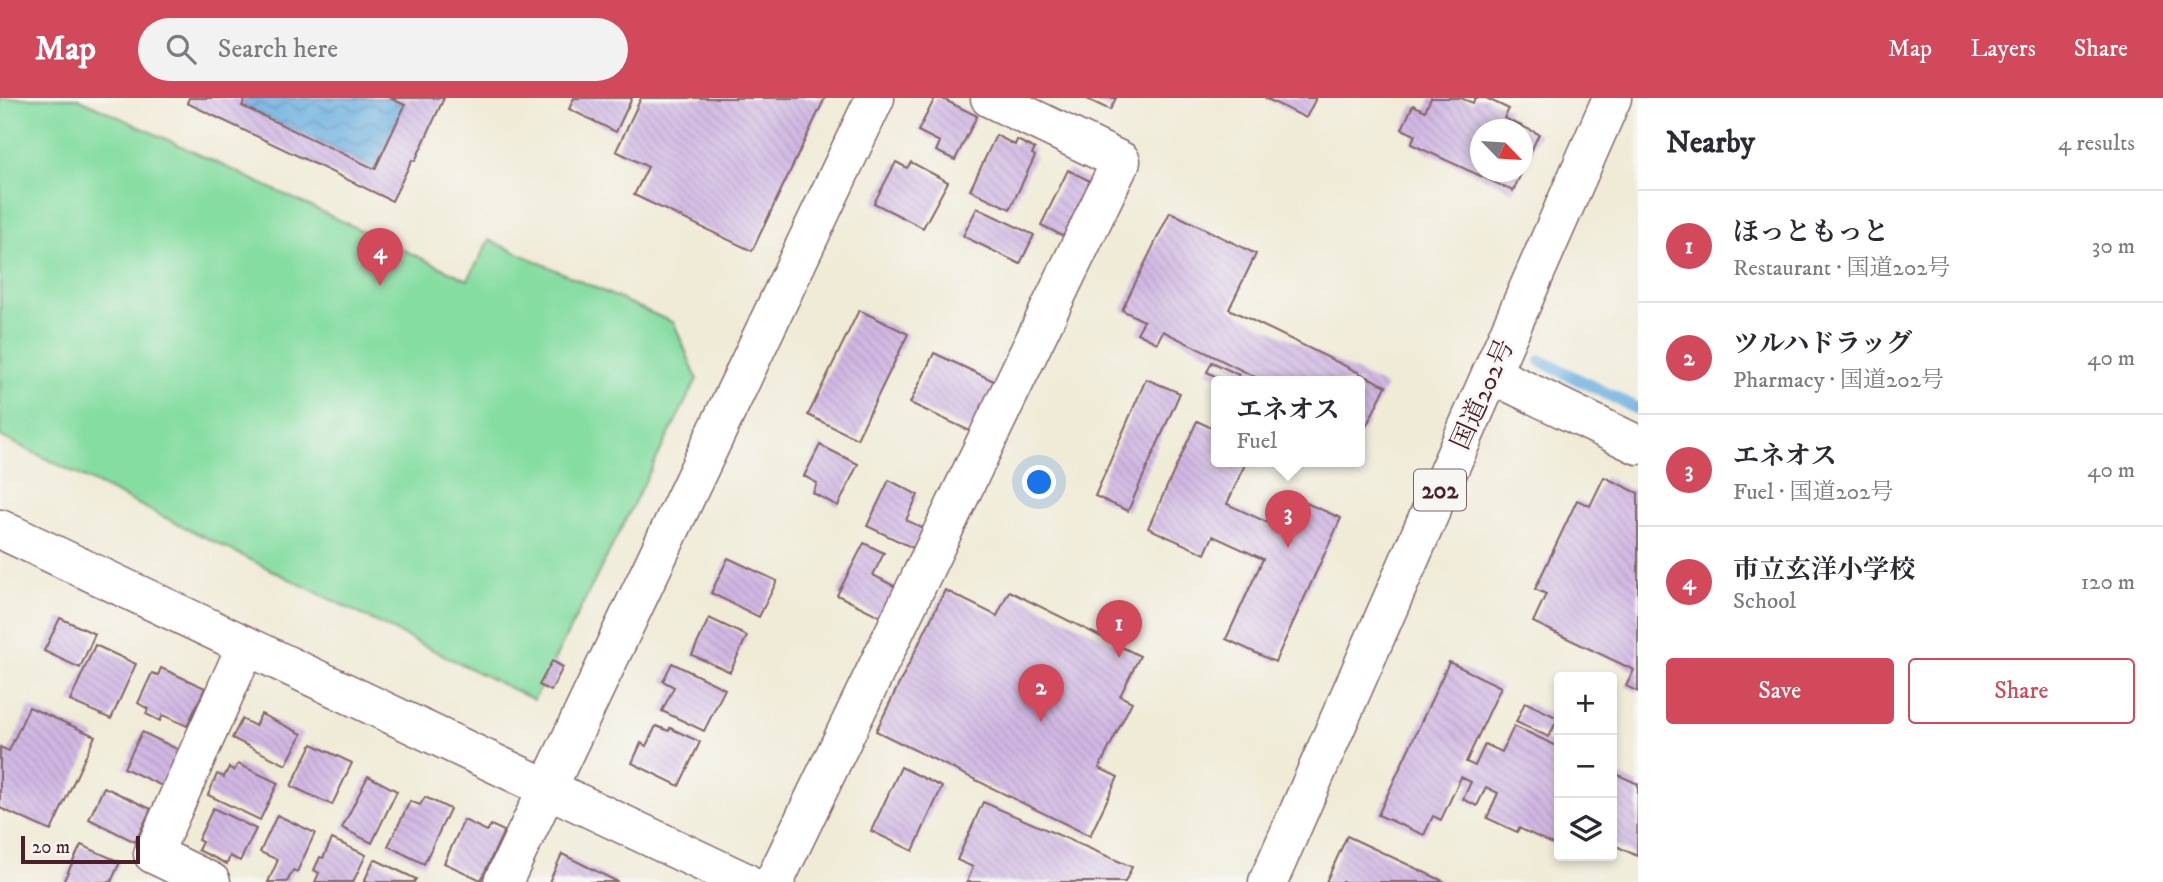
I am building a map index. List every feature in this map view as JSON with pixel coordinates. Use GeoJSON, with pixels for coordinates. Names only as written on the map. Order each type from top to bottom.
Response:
{"type":"FeatureCollection","features":[{"type":"Feature","properties":{"kind":"main road"},"geometry":{"type":"LineString","coordinates":[[503,882],[875,98]]}},
{"type":"Feature","properties":{"kind":"main road"},"geometry":{"type":"LineString","coordinates":[[775,882],[1121,161],[990,98]]}},
{"type":"Feature","properties":{"kind":"main road","name":"国道202号"},"geometry":{"type":"LineString","coordinates":[[1268,882],[1612,98]]}},
{"type":"Feature","properties":{"kind":"main road"},"geometry":{"type":"LineString","coordinates":[[1491,374],[1638,445]]}},
{"type":"Feature","properties":{"kind":"main road"},"geometry":{"type":"LineString","coordinates":[[0,529],[745,882]]}},
{"type":"Feature","properties":{"kind":"main road"},"geometry":{"type":"LineString","coordinates":[[211,882],[153,853],[246,646]]}},
{"type":"Feature","properties":{"kind":"green space"},"geometry":{"type":"Polygon","coordinates":[[[0,98],[78,98],[468,280],[489,240],[674,323],[697,379],[534,700],[0,436],[0,98]]]}},
{"type":"Feature","properties":{"kind":"water"},"geometry":{"type":"Polygon","coordinates":[[[246,98],[390,98],[405,105],[375,169],[242,106],[246,98]]]}},
{"type":"Feature","properties":{"kind":"building"},"geometry":{"type":"Polygon","coordinates":[[[189,98],[246,98],[242,106],[375,169],[405,105],[390,98],[444,98],[415,161],[412,160],[392,201],[187,103],[189,98]]]}},
{"type":"Feature","properties":{"kind":"building"},"geometry":{"type":"Polygon","coordinates":[[[574,98],[632,98],[616,132],[569,109],[574,98]]]}},
{"type":"Feature","properties":{"kind":"building"},"geometry":{"type":"Polygon","coordinates":[[[641,98],[825,98],[752,251],[634,195],[648,167],[616,151],[641,98]]]}},
{"type":"Feature","properties":{"kind":"building"},"geometry":{"type":"Polygon","coordinates":[[[935,98],[941,98],[977,116],[955,160],[936,151],[940,142],[918,131],[935,98]]]}},
{"type":"Feature","properties":{"kind":"building"},"geometry":{"type":"Polygon","coordinates":[[[1085,98],[1116,98],[1110,110],[1085,98]]]}},
{"type":"Feature","properties":{"kind":"building"},"geometry":{"type":"Polygon","coordinates":[[[1265,98],[1316,98],[1306,118],[1265,98]]]}},
{"type":"Feature","properties":{"kind":"building"},"geometry":{"type":"Polygon","coordinates":[[[1431,98],[1461,98],[1473,103],[1475,98],[1486,98],[1509,109],[1504,118],[1506,119],[1470,119],[1470,171],[1411,144],[1415,135],[1402,129],[1413,105],[1425,111],[1431,98]]]}},
{"type":"Feature","properties":{"kind":"building"},"geometry":{"type":"Polygon","coordinates":[[[1533,131],[1539,134],[1533,147],[1533,131]]]}},
{"type":"Feature","properties":{"kind":"building"},"geometry":{"type":"Polygon","coordinates":[[[996,135],[1015,145],[1017,140],[1035,149],[1032,154],[1035,156],[1010,209],[970,190],[996,135]]]}},
{"type":"Feature","properties":{"kind":"building"},"geometry":{"type":"Polygon","coordinates":[[[896,162],[907,168],[911,162],[948,182],[923,228],[874,203],[896,162]]]}},
{"type":"Feature","properties":{"kind":"building"},"geometry":{"type":"Polygon","coordinates":[[[1068,170],[1096,184],[1069,239],[1041,225],[1068,170]]]}},
{"type":"Feature","properties":{"kind":"building"},"geometry":{"type":"Polygon","coordinates":[[[1493,182],[1517,182],[1513,191],[1493,182]]]}},
{"type":"Feature","properties":{"kind":"building"},"geometry":{"type":"Polygon","coordinates":[[[977,208],[1034,235],[1020,264],[963,236],[977,208]]]}},
{"type":"Feature","properties":{"kind":"building"},"geometry":{"type":"Polygon","coordinates":[[[1170,212],[1256,254],[1229,309],[1386,386],[1365,429],[1365,376],[1253,376],[1163,331],[1157,343],[1137,333],[1144,321],[1122,310],[1170,212]]]}},
{"type":"Feature","properties":{"kind":"building"},"geometry":{"type":"Polygon","coordinates":[[[859,310],[908,334],[857,439],[808,415],[859,310]]]}},
{"type":"Feature","properties":{"kind":"building"},"geometry":{"type":"Polygon","coordinates":[[[934,353],[996,382],[972,432],[910,403],[934,353]]]}},
{"type":"Feature","properties":{"kind":"building"},"geometry":{"type":"Polygon","coordinates":[[[1212,362],[1239,375],[1215,376],[1207,372],[1212,362]]]}},
{"type":"Feature","properties":{"kind":"building"},"geometry":{"type":"Polygon","coordinates":[[[1146,379],[1180,393],[1128,511],[1095,496],[1146,379]]]}},
{"type":"Feature","properties":{"kind":"building"},"geometry":{"type":"Polygon","coordinates":[[[1197,421],[1211,428],[1211,467],[1244,467],[1227,504],[1277,527],[1290,496],[1341,518],[1275,662],[1226,639],[1263,559],[1213,536],[1205,554],[1148,528],[1197,421]]]}},
{"type":"Feature","properties":{"kind":"building"},"geometry":{"type":"Polygon","coordinates":[[[820,445],[858,464],[838,506],[813,493],[817,483],[804,476],[820,445]]]}},
{"type":"Feature","properties":{"kind":"building"},"geometry":{"type":"Polygon","coordinates":[[[1604,477],[1638,493],[1638,692],[1626,686],[1634,670],[1533,622],[1546,594],[1535,589],[1577,500],[1590,506],[1604,477]]]}},
{"type":"Feature","properties":{"kind":"building"},"geometry":{"type":"Polygon","coordinates":[[[889,480],[918,495],[906,520],[923,528],[913,548],[867,526],[889,480]]]}},
{"type":"Feature","properties":{"kind":"building"},"geometry":{"type":"Polygon","coordinates":[[[864,543],[884,553],[873,575],[896,587],[881,617],[837,595],[864,543]]]}},
{"type":"Feature","properties":{"kind":"building"},"geometry":{"type":"Polygon","coordinates":[[[728,558],[777,581],[759,617],[711,593],[728,558]]]}},
{"type":"Feature","properties":{"kind":"building"},"geometry":{"type":"Polygon","coordinates":[[[945,590],[997,616],[1009,591],[1140,656],[1120,696],[1132,702],[1099,768],[1118,777],[1090,836],[876,731],[945,590]]]}},
{"type":"Feature","properties":{"kind":"building"},"geometry":{"type":"Polygon","coordinates":[[[60,618],[95,634],[80,668],[44,651],[60,618]]]}},
{"type":"Feature","properties":{"kind":"building"},"geometry":{"type":"Polygon","coordinates":[[[709,618],[747,636],[730,672],[692,655],[709,618]]]}},
{"type":"Feature","properties":{"kind":"building"},"geometry":{"type":"Polygon","coordinates":[[[95,645],[136,664],[111,719],[70,701],[95,645]]]}},
{"type":"Feature","properties":{"kind":"building"},"geometry":{"type":"Polygon","coordinates":[[[552,661],[563,667],[551,691],[539,685],[552,661]]]}},
{"type":"Feature","properties":{"kind":"building"},"geometry":{"type":"Polygon","coordinates":[[[1449,662],[1501,687],[1466,762],[1475,766],[1485,744],[1502,752],[1514,726],[1554,745],[1554,845],[1519,828],[1517,832],[1487,818],[1498,793],[1486,787],[1477,806],[1463,799],[1471,782],[1461,777],[1441,820],[1433,816],[1424,835],[1378,815],[1449,662]]]}},
{"type":"Feature","properties":{"kind":"building"},"geometry":{"type":"Polygon","coordinates":[[[672,663],[725,689],[704,731],[662,711],[674,687],[663,681],[672,663]]]}},
{"type":"Feature","properties":{"kind":"building"},"geometry":{"type":"Polygon","coordinates":[[[161,668],[205,688],[187,726],[163,715],[160,721],[146,714],[148,709],[138,703],[152,673],[158,675],[161,668]]]}},
{"type":"Feature","properties":{"kind":"building"},"geometry":{"type":"Polygon","coordinates":[[[1525,702],[1554,716],[1554,726],[1549,737],[1516,722],[1525,702]]]}},
{"type":"Feature","properties":{"kind":"building"},"geometry":{"type":"Polygon","coordinates":[[[29,707],[95,736],[51,831],[0,808],[0,747],[9,751],[29,707]]]}},
{"type":"Feature","properties":{"kind":"building"},"geometry":{"type":"Polygon","coordinates":[[[261,714],[302,734],[286,765],[232,738],[242,719],[255,726],[261,714]]]}},
{"type":"Feature","properties":{"kind":"building"},"geometry":{"type":"Polygon","coordinates":[[[656,726],[669,731],[670,728],[700,742],[679,786],[632,763],[641,743],[646,746],[656,726]]]}},
{"type":"Feature","properties":{"kind":"building"},"geometry":{"type":"Polygon","coordinates":[[[142,732],[179,750],[162,786],[124,768],[142,732]]]}},
{"type":"Feature","properties":{"kind":"building"},"geometry":{"type":"Polygon","coordinates":[[[312,744],[352,763],[332,805],[291,786],[312,744]]]}},
{"type":"Feature","properties":{"kind":"building"},"geometry":{"type":"Polygon","coordinates":[[[238,764],[278,783],[260,820],[208,795],[217,774],[224,777],[229,767],[234,771],[238,764]]]}},
{"type":"Feature","properties":{"kind":"building"},"geometry":{"type":"Polygon","coordinates":[[[901,767],[942,787],[913,851],[871,831],[901,767]]]}},
{"type":"Feature","properties":{"kind":"building"},"geometry":{"type":"Polygon","coordinates":[[[1617,774],[1638,784],[1637,856],[1617,846],[1617,774]]]}},
{"type":"Feature","properties":{"kind":"building"},"geometry":{"type":"Polygon","coordinates":[[[368,776],[397,791],[372,843],[342,828],[368,776]]]}},
{"type":"Feature","properties":{"kind":"building"},"geometry":{"type":"Polygon","coordinates":[[[104,787],[151,809],[135,842],[89,819],[104,787]]]}},
{"type":"Feature","properties":{"kind":"building"},"geometry":{"type":"Polygon","coordinates":[[[425,797],[450,809],[424,864],[388,846],[410,801],[420,805],[425,797]]]}},
{"type":"Feature","properties":{"kind":"building"},"geometry":{"type":"Polygon","coordinates":[[[983,802],[1132,867],[1125,882],[967,882],[973,867],[957,860],[983,802]]]}},
{"type":"Feature","properties":{"kind":"building"},"geometry":{"type":"Polygon","coordinates":[[[213,808],[256,829],[240,861],[230,856],[227,864],[198,850],[202,842],[198,840],[213,808]]]}},
{"type":"Feature","properties":{"kind":"building"},"geometry":{"type":"Polygon","coordinates":[[[277,815],[315,833],[297,872],[293,870],[287,882],[268,882],[278,860],[260,852],[277,815]]]}},
{"type":"Feature","properties":{"kind":"building"},"geometry":{"type":"Polygon","coordinates":[[[464,820],[487,831],[491,825],[504,831],[481,880],[444,863],[464,820]]]}},
{"type":"Feature","properties":{"kind":"building"},"geometry":{"type":"Polygon","coordinates":[[[1347,836],[1445,882],[1326,882],[1347,836]]]}},
{"type":"Feature","properties":{"kind":"building"},"geometry":{"type":"Polygon","coordinates":[[[332,839],[366,855],[353,882],[315,882],[319,873],[314,870],[332,839]]]}},
{"type":"Feature","properties":{"kind":"building"},"geometry":{"type":"Polygon","coordinates":[[[81,845],[120,862],[111,882],[63,882],[81,845]]]}},
{"type":"Feature","properties":{"kind":"building"},"geometry":{"type":"Polygon","coordinates":[[[562,854],[618,882],[549,882],[562,854]]]}},
{"type":"Feature","properties":{"kind":"building"},"geometry":{"type":"Polygon","coordinates":[[[374,859],[416,879],[414,882],[364,882],[374,859]]]}},
{"type":"Feature","properties":{"kind":"waterway"},"geometry":{"type":"LineString","coordinates":[[1541,361],[1638,409]]}},
{"type":"Feature","properties":{"kind":"place","name":"市立玄洋小学校"},"geometry":{"type":"Point","coordinates":[380,286]}},
{"type":"Feature","properties":{"kind":"place","name":"エネオス"},"geometry":{"type":"Point","coordinates":[1288,548]}},
{"type":"Feature","properties":{"kind":"place","name":"ほっともっと"},"geometry":{"type":"Point","coordinates":[1119,658]}},
{"type":"Feature","properties":{"kind":"place","name":"ツルハドラッグ"},"geometry":{"type":"Point","coordinates":[1041,722]}}]}
